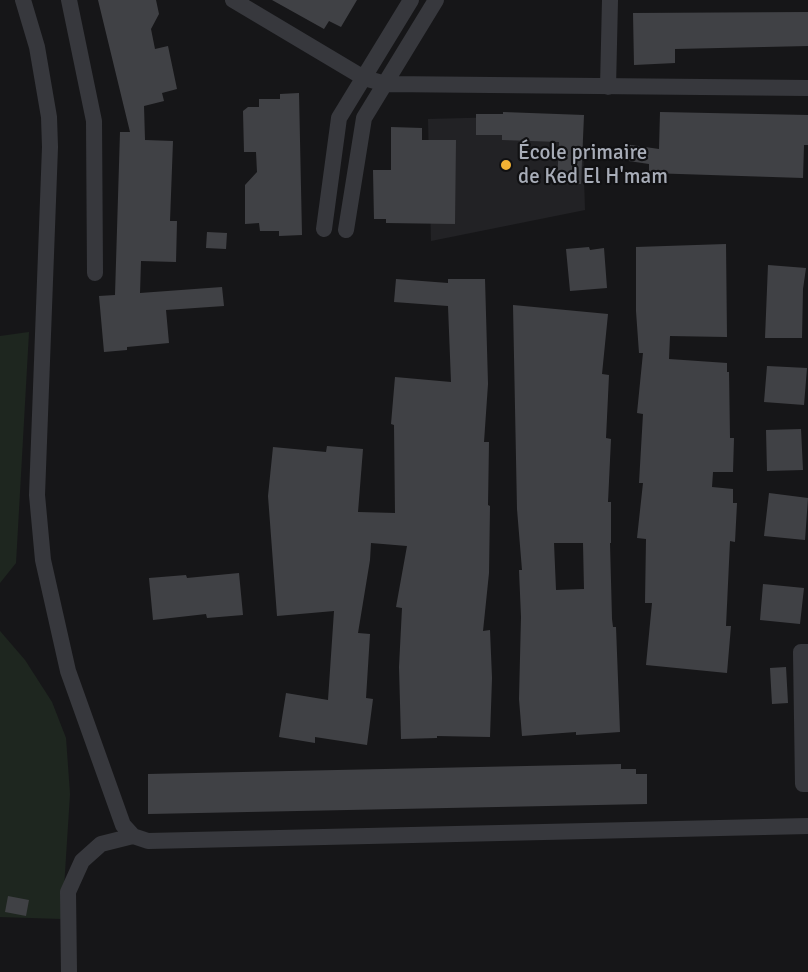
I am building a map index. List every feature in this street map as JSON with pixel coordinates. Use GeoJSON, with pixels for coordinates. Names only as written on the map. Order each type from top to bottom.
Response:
{"type":"FeatureCollection","features":[{"type":"Feature","properties":{"kind":"street"},"geometry":{"type":"LineString","coordinates":[[23,0],[36,47],[49,117],[37,495],[43,560],[68,671],[123,825],[133,836],[148,841],[808,826]]}},
{"type":"Feature","properties":{"kind":"street"},"geometry":{"type":"LineString","coordinates":[[69,0],[94,121],[95,273]]}},
{"type":"Feature","properties":{"kind":"street"},"geometry":{"type":"LineString","coordinates":[[233,0],[364,78],[386,84],[808,88]]}},
{"type":"Feature","properties":{"kind":"street"},"geometry":{"type":"LineString","coordinates":[[324,229],[339,118],[411,0]]}},
{"type":"Feature","properties":{"kind":"street"},"geometry":{"type":"LineString","coordinates":[[346,230],[364,118],[436,0]]}},
{"type":"Feature","properties":{"kind":"street"},"geometry":{"type":"LineString","coordinates":[[608,87],[610,0]]}},
{"type":"Feature","properties":{"kind":"street"},"geometry":{"type":"LineString","coordinates":[[808,652],[801,652],[803,784],[808,784]]}},
{"type":"Feature","properties":{"kind":"street"},"geometry":{"type":"LineString","coordinates":[[69,972],[68,892],[82,861],[101,844],[133,836]]}},
{"type":"Feature","properties":{"kind":"shaded area","name":"École primaire de Ked El H'mam"},"geometry":{"type":"Polygon","coordinates":[[[582,115],[585,210],[431,241],[428,119],[582,115]]]}},
{"type":"Feature","properties":{"kind":"shaded area"},"geometry":{"type":"Polygon","coordinates":[[[29,332],[16,563],[0,583],[0,336],[29,332]]]}},
{"type":"Feature","properties":{"kind":"shaded area"},"geometry":{"type":"Polygon","coordinates":[[[0,631],[25,660],[52,702],[66,738],[70,794],[62,919],[0,917],[0,631]]]}},
{"type":"Feature","properties":{"kind":"building"},"geometry":{"type":"Polygon","coordinates":[[[98,0],[156,0],[159,14],[151,29],[155,49],[168,46],[177,89],[162,93],[164,101],[144,106],[145,140],[173,141],[170,221],[177,221],[176,262],[141,261],[140,293],[222,287],[224,306],[166,310],[169,343],[104,352],[99,296],[115,295],[120,132],[130,132],[98,0]]]}},
{"type":"Feature","properties":{"kind":"building"},"geometry":{"type":"Polygon","coordinates":[[[272,0],[357,0],[341,27],[329,21],[324,29],[272,0]]]}},
{"type":"Feature","properties":{"kind":"building"},"geometry":{"type":"Polygon","coordinates":[[[808,12],[808,46],[675,49],[675,63],[634,65],[633,13],[808,12]]]}},
{"type":"Feature","properties":{"kind":"building"},"geometry":{"type":"Polygon","coordinates":[[[299,93],[302,235],[279,236],[279,231],[260,231],[259,223],[245,224],[245,185],[257,172],[256,152],[244,152],[243,111],[248,107],[259,107],[259,99],[280,99],[280,94],[299,93]]]}},
{"type":"Feature","properties":{"kind":"building"},"geometry":{"type":"Polygon","coordinates":[[[503,112],[584,115],[581,184],[557,183],[559,142],[502,140],[502,135],[476,135],[476,114],[503,114],[503,112]]]}},
{"type":"Feature","properties":{"kind":"building"},"geometry":{"type":"Polygon","coordinates":[[[660,112],[808,115],[808,145],[804,145],[803,178],[649,173],[649,164],[622,160],[624,144],[659,149],[660,112]]]}},
{"type":"Feature","properties":{"kind":"building"},"geometry":{"type":"Polygon","coordinates":[[[391,127],[422,128],[422,140],[456,140],[455,224],[386,223],[386,219],[374,219],[373,170],[391,170],[391,127]]]}},
{"type":"Feature","properties":{"kind":"building"},"geometry":{"type":"Polygon","coordinates":[[[207,232],[227,233],[226,249],[206,248],[207,232]]]}},
{"type":"Feature","properties":{"kind":"building"},"geometry":{"type":"Polygon","coordinates":[[[726,244],[727,337],[670,336],[669,359],[727,363],[727,372],[729,372],[730,438],[734,438],[733,472],[713,472],[712,487],[733,489],[733,503],[737,503],[735,542],[730,541],[726,626],[731,626],[727,673],[646,665],[652,603],[645,603],[646,539],[637,538],[643,483],[639,483],[643,414],[637,413],[643,353],[639,353],[636,311],[636,247],[726,244]]]}},
{"type":"Feature","properties":{"kind":"building"},"geometry":{"type":"Polygon","coordinates":[[[589,247],[590,250],[604,248],[607,288],[570,291],[566,249],[589,247]]]}},
{"type":"Feature","properties":{"kind":"building"},"geometry":{"type":"Polygon","coordinates":[[[768,265],[806,268],[802,338],[765,338],[768,265]]]}},
{"type":"Feature","properties":{"kind":"building"},"geometry":{"type":"Polygon","coordinates":[[[396,279],[448,283],[448,279],[485,279],[488,384],[484,442],[489,442],[488,505],[490,506],[489,573],[483,631],[490,630],[492,678],[490,737],[437,736],[437,738],[401,739],[399,667],[402,608],[396,607],[407,546],[371,543],[358,633],[370,634],[366,698],[373,699],[367,745],[315,737],[315,743],[279,737],[286,693],[328,700],[334,611],[277,616],[268,496],[273,447],[326,452],[327,446],[363,449],[358,512],[395,513],[394,425],[391,424],[395,377],[451,382],[448,306],[394,302],[396,279]]]}},
{"type":"Feature","properties":{"kind":"building"},"geometry":{"type":"Polygon","coordinates":[[[513,305],[608,314],[602,374],[609,375],[606,438],[611,439],[608,502],[611,502],[612,619],[613,627],[616,627],[620,732],[522,736],[519,699],[521,617],[519,570],[522,570],[517,509],[513,305]],[[554,543],[556,590],[584,589],[583,543],[554,543]]]}},
{"type":"Feature","properties":{"kind":"building"},"geometry":{"type":"Polygon","coordinates":[[[767,366],[807,368],[804,405],[764,402],[767,366]]]}},
{"type":"Feature","properties":{"kind":"building"},"geometry":{"type":"Polygon","coordinates":[[[801,429],[803,470],[767,471],[766,430],[801,429]]]}},
{"type":"Feature","properties":{"kind":"building"},"geometry":{"type":"Polygon","coordinates":[[[769,493],[808,498],[805,540],[764,536],[769,493]]]}},
{"type":"Feature","properties":{"kind":"building"},"geometry":{"type":"Polygon","coordinates":[[[239,573],[243,615],[207,618],[206,614],[153,620],[149,578],[186,575],[187,578],[239,573]]]}},
{"type":"Feature","properties":{"kind":"building"},"geometry":{"type":"Polygon","coordinates":[[[763,584],[804,588],[800,624],[760,620],[763,584]]]}},
{"type":"Feature","properties":{"kind":"building"},"geometry":{"type":"Polygon","coordinates":[[[786,667],[788,703],[772,704],[770,668],[786,667]]]}},
{"type":"Feature","properties":{"kind":"building"},"geometry":{"type":"Polygon","coordinates":[[[621,764],[621,769],[636,769],[636,774],[647,774],[647,804],[148,814],[148,774],[621,764]]]}},
{"type":"Feature","properties":{"kind":"building"},"geometry":{"type":"Polygon","coordinates":[[[8,896],[29,900],[26,916],[5,912],[8,896]]]}},
{"type":"Feature","properties":{"kind":"place","name":"École primaire de Ked El H'mam"},"geometry":{"type":"Point","coordinates":[506,165]}}]}
